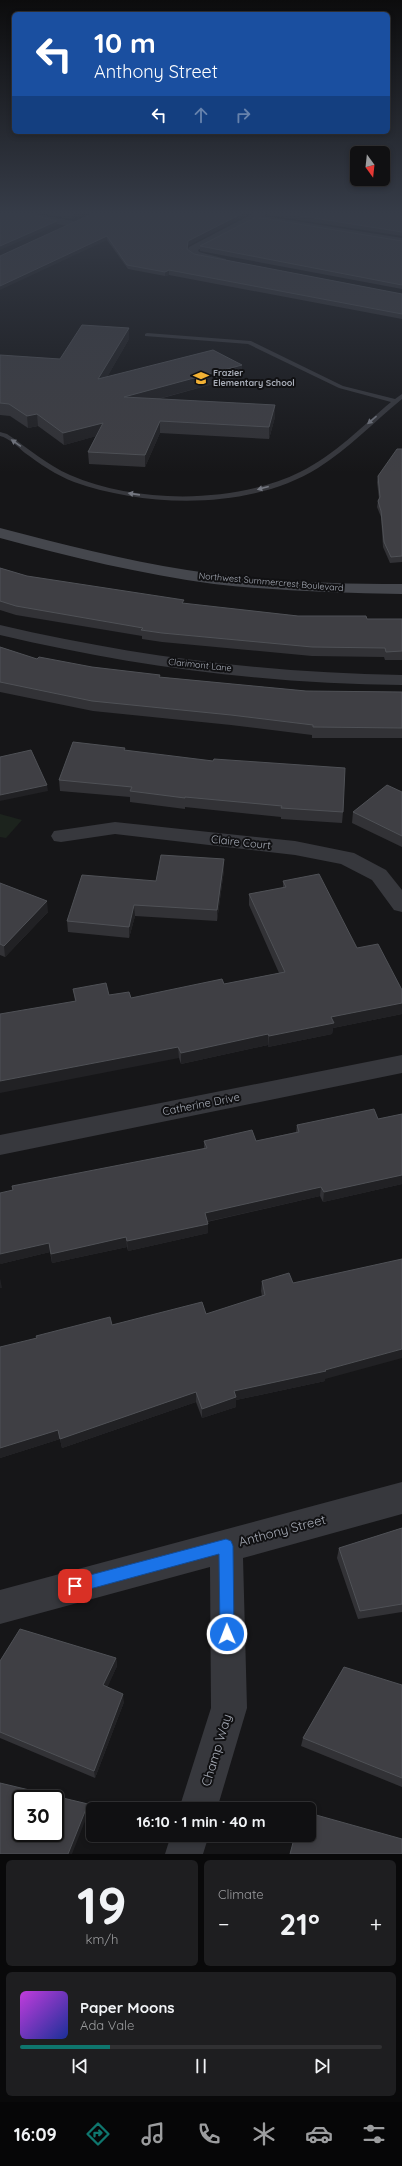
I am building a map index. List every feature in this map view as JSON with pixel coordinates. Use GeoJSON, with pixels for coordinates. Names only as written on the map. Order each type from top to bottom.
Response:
{"type":"FeatureCollection","features":[{"type":"Feature","properties":{"kind":"street","name":"Northwest Summercrest Boulevard"},"geometry":{"type":"LineString","coordinates":[[0,533],[75,554],[187,575],[264,583],[361,589],[402,589]]}},
{"type":"Feature","properties":{"kind":"street","name":"Clarimont Lane"},"geometry":{"type":"LineString","coordinates":[[0,630],[41,641],[146,660],[266,673],[402,680]]}},
{"type":"Feature","properties":{"kind":"street","name":"Claire Court"},"geometry":{"type":"LineString","coordinates":[[61,836],[115,828],[295,848],[347,858],[379,875],[402,905]]}},
{"type":"Feature","properties":{"kind":"street","name":"Catherine Drive"},"geometry":{"type":"LineString","coordinates":[[0,1145],[402,1064]]}},
{"type":"Feature","properties":{"kind":"street","name":"Anthony Street"},"geometry":{"type":"LineString","coordinates":[[0,1607],[402,1498]]}},
{"type":"Feature","properties":{"kind":"street","name":"Champ Way"},"geometry":{"type":"LineString","coordinates":[[200,1802],[229,1708],[226,1546]]}},
{"type":"Feature","properties":{"kind":"street"},"geometry":{"type":"LineString","coordinates":[[184,1854],[188,1842]]}},
{"type":"Feature","properties":{"kind":"lane"},"geometry":{"type":"LineString","coordinates":[[147,335],[249,342],[341,387],[395,401]]}},
{"type":"Feature","properties":{"kind":"lane"},"geometry":{"type":"LineString","coordinates":[[0,434],[4,435],[67,476],[98,487],[121,493],[171,498],[227,495],[278,484],[302,474],[320,463],[402,396]]}},
{"type":"Feature","properties":{"kind":"shaded area"},"geometry":{"type":"Polygon","coordinates":[[[0,814],[22,820],[6,838],[0,837],[0,814]]]}},
{"type":"Feature","properties":{"kind":"building"},"geometry":{"type":"Polygon","coordinates":[[[325,300],[402,300],[402,314],[325,300]]]}},
{"type":"Feature","properties":{"kind":"building"},"geometry":{"type":"Polygon","coordinates":[[[82,325],[129,328],[98,379],[213,350],[242,365],[124,397],[275,405],[269,427],[160,421],[145,455],[88,452],[103,423],[63,433],[37,414],[27,416],[9,404],[0,403],[0,355],[60,359],[82,325]]]}},
{"type":"Feature","properties":{"kind":"building"},"geometry":{"type":"Polygon","coordinates":[[[397,449],[402,449],[402,556],[391,557],[384,542],[381,511],[378,501],[380,497],[378,476],[397,449]]]}},
{"type":"Feature","properties":{"kind":"building"},"geometry":{"type":"Polygon","coordinates":[[[0,568],[27,576],[184,600],[182,603],[298,616],[366,616],[367,619],[402,619],[402,651],[386,652],[385,648],[312,647],[162,633],[141,630],[143,628],[16,606],[0,601],[0,568]]]}},
{"type":"Feature","properties":{"kind":"building"},"geometry":{"type":"Polygon","coordinates":[[[0,647],[37,659],[39,657],[92,667],[160,675],[159,677],[306,691],[402,692],[402,728],[313,727],[313,725],[231,715],[92,701],[0,682],[0,647]]]}},
{"type":"Feature","properties":{"kind":"building"},"geometry":{"type":"Polygon","coordinates":[[[73,742],[213,761],[214,759],[345,768],[343,812],[281,808],[282,806],[185,798],[130,791],[132,787],[59,780],[73,742]]]}},
{"type":"Feature","properties":{"kind":"building"},"geometry":{"type":"Polygon","coordinates":[[[31,750],[47,785],[0,795],[0,757],[31,750]]]}},
{"type":"Feature","properties":{"kind":"building"},"geometry":{"type":"Polygon","coordinates":[[[387,785],[402,792],[402,836],[353,812],[387,785]]]}},
{"type":"Feature","properties":{"kind":"building"},"geometry":{"type":"Polygon","coordinates":[[[161,855],[224,859],[217,910],[134,905],[129,927],[67,921],[82,875],[156,881],[161,855]]]}},
{"type":"Feature","properties":{"kind":"building"},"geometry":{"type":"Polygon","coordinates":[[[319,874],[357,948],[378,944],[402,990],[402,1003],[331,1017],[334,1023],[269,1036],[268,1034],[181,1053],[178,1047],[0,1081],[0,1014],[76,1001],[73,989],[106,983],[109,995],[129,992],[131,998],[222,979],[224,984],[285,972],[249,894],[286,887],[283,881],[319,874]]]}},
{"type":"Feature","properties":{"kind":"building"},"geometry":{"type":"Polygon","coordinates":[[[0,883],[47,901],[4,946],[0,944],[0,883]]]}},
{"type":"Feature","properties":{"kind":"building"},"geometry":{"type":"Polygon","coordinates":[[[374,1109],[378,1119],[402,1114],[402,1175],[324,1192],[321,1187],[205,1213],[208,1224],[127,1241],[126,1237],[51,1254],[49,1243],[0,1254],[0,1193],[13,1190],[12,1186],[207,1148],[204,1141],[252,1130],[256,1141],[299,1132],[297,1125],[374,1109]]]}},
{"type":"Feature","properties":{"kind":"building"},"geometry":{"type":"Polygon","coordinates":[[[402,1259],[402,1349],[325,1370],[326,1371],[234,1391],[236,1397],[202,1409],[196,1392],[60,1439],[58,1430],[0,1448],[0,1347],[110,1317],[112,1325],[202,1302],[206,1314],[265,1295],[262,1281],[289,1273],[293,1283],[402,1259]]]}},
{"type":"Feature","properties":{"kind":"building"},"geometry":{"type":"Polygon","coordinates":[[[402,1528],[402,1604],[360,1611],[339,1548],[402,1528]]]}},
{"type":"Feature","properties":{"kind":"building"},"geometry":{"type":"Polygon","coordinates":[[[20,1629],[116,1658],[103,1685],[123,1694],[94,1771],[0,1732],[0,1661],[20,1629]]]}},
{"type":"Feature","properties":{"kind":"building"},"geometry":{"type":"Polygon","coordinates":[[[344,1667],[402,1685],[402,1778],[303,1738],[344,1667]]]}},
{"type":"Feature","properties":{"kind":"building"},"geometry":{"type":"Polygon","coordinates":[[[0,1783],[29,1790],[12,1790],[12,1842],[64,1842],[64,1798],[86,1804],[86,1809],[68,1854],[0,1854],[0,1783]]]}},
{"type":"Feature","properties":{"kind":"building"},"geometry":{"type":"Polygon","coordinates":[[[316,1815],[402,1839],[402,1854],[290,1854],[293,1842],[316,1842],[316,1815]]]}},
{"type":"Feature","properties":{"kind":"place","name":"Frazier Elementary School"},"geometry":{"type":"Point","coordinates":[201,378]}},
{"type":"Feature","properties":{"kind":"route"},"geometry":{"type":"LineString","coordinates":[[75,1586],[226,1546],[227,1634]]}}]}
